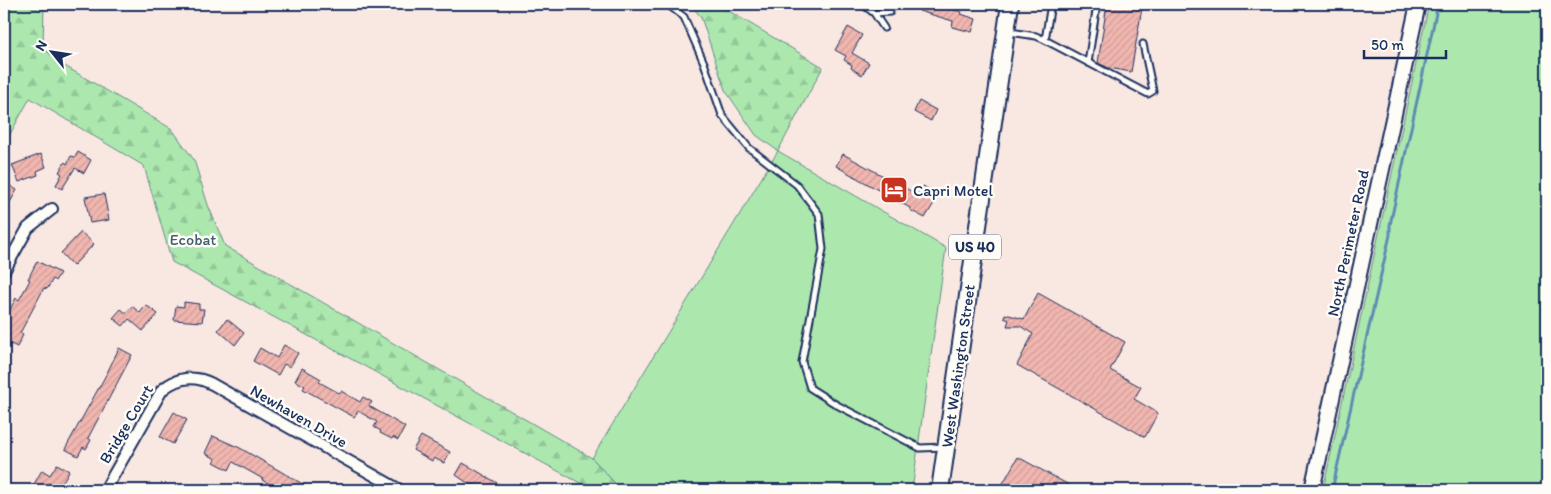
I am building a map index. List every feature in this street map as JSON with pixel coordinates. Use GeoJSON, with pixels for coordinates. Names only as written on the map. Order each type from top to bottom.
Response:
{"type":"FeatureCollection","features":[{"type":"Feature","properties":{"kind":"main road","name":"West Washington Street"},"geometry":{"type":"LineString","coordinates":[[940,490],[1010,4]]}},
{"type":"Feature","properties":{"kind":"street","name":"North Perimeter Road"},"geometry":{"type":"LineString","coordinates":[[1312,490],[1418,4]]}},
{"type":"Feature","properties":{"kind":"street"},"geometry":{"type":"LineString","coordinates":[[4,271],[28,228],[52,208]]}},
{"type":"Feature","properties":{"kind":"street","name":"Newhaven Drive"},"geometry":{"type":"LineString","coordinates":[[180,380],[193,378],[209,382],[400,490]]}},
{"type":"Feature","properties":{"kind":"street","name":"Bridge Court"},"geometry":{"type":"LineString","coordinates":[[105,490],[158,395],[166,387],[180,380]]}},
{"type":"Feature","properties":{"kind":"lane"},"geometry":{"type":"LineString","coordinates":[[667,4],[684,17],[704,63],[722,115],[748,148],[797,185],[819,214],[824,250],[802,362],[810,388],[837,406],[920,448],[947,447]]}},
{"type":"Feature","properties":{"kind":"lane"},"geometry":{"type":"LineString","coordinates":[[862,4],[874,13],[884,28]]}},
{"type":"Feature","properties":{"kind":"lane"},"geometry":{"type":"LineString","coordinates":[[1046,40],[1051,4]]}},
{"type":"Feature","properties":{"kind":"lane"},"geometry":{"type":"LineString","coordinates":[[1088,63],[1097,4]]}},
{"type":"Feature","properties":{"kind":"lane"},"geometry":{"type":"LineString","coordinates":[[874,13],[890,12]]}},
{"type":"Feature","properties":{"kind":"lane"},"geometry":{"type":"LineString","coordinates":[[1006,31],[1036,36],[1046,40],[1148,94],[1153,91],[1143,44]]}},
{"type":"Feature","properties":{"kind":"green space","name":"Ecobat"},"geometry":{"type":"Polygon","coordinates":[[[4,4],[44,4],[43,47],[58,62],[172,129],[194,160],[208,205],[225,246],[592,458],[621,490],[593,490],[172,262],[144,166],[30,98],[4,145],[4,4]]]}},
{"type":"Feature","properties":{"kind":"green space"},"geometry":{"type":"Polygon","coordinates":[[[690,4],[717,4],[823,67],[778,151],[756,135],[725,90],[701,17],[690,4]]]}},
{"type":"Feature","properties":{"kind":"green space"},"geometry":{"type":"Polygon","coordinates":[[[1429,4],[1547,4],[1547,490],[1323,490],[1429,4]]]}},
{"type":"Feature","properties":{"kind":"green space"},"geometry":{"type":"Polygon","coordinates":[[[778,151],[946,248],[912,490],[621,490],[592,458],[778,151]]]}},
{"type":"Feature","properties":{"kind":"building"},"geometry":{"type":"Polygon","coordinates":[[[922,4],[936,4],[962,12],[961,14],[976,19],[972,32],[952,27],[953,21],[919,11],[922,4]]]}},
{"type":"Feature","properties":{"kind":"building"},"geometry":{"type":"Polygon","coordinates":[[[1107,4],[1142,8],[1131,72],[1109,68],[1098,63],[1107,4]]]}},
{"type":"Feature","properties":{"kind":"building"},"geometry":{"type":"Polygon","coordinates":[[[848,27],[862,35],[852,53],[869,63],[862,75],[851,68],[852,65],[844,60],[846,56],[835,50],[848,27]]]}},
{"type":"Feature","properties":{"kind":"building"},"geometry":{"type":"Polygon","coordinates":[[[919,101],[936,110],[931,121],[914,112],[919,101]]]}},
{"type":"Feature","properties":{"kind":"building"},"geometry":{"type":"Polygon","coordinates":[[[78,152],[91,160],[84,173],[75,168],[62,189],[56,185],[62,174],[59,172],[65,162],[67,164],[71,156],[75,157],[78,152]]]}},
{"type":"Feature","properties":{"kind":"building"},"geometry":{"type":"Polygon","coordinates":[[[41,154],[46,167],[37,171],[38,175],[19,182],[12,165],[41,154]]]}},
{"type":"Feature","properties":{"kind":"building","name":"Capri Motel"},"geometry":{"type":"Polygon","coordinates":[[[843,154],[918,195],[923,186],[939,195],[925,218],[836,166],[843,154]]]}},
{"type":"Feature","properties":{"kind":"building"},"geometry":{"type":"Polygon","coordinates":[[[4,182],[17,190],[4,213],[4,182]]]}},
{"type":"Feature","properties":{"kind":"building"},"geometry":{"type":"Polygon","coordinates":[[[104,194],[109,220],[90,223],[85,197],[104,194]]]}},
{"type":"Feature","properties":{"kind":"building"},"geometry":{"type":"Polygon","coordinates":[[[81,232],[94,244],[73,266],[61,253],[81,232]]]}},
{"type":"Feature","properties":{"kind":"building"},"geometry":{"type":"Polygon","coordinates":[[[37,261],[60,273],[55,281],[53,279],[47,289],[44,288],[20,333],[23,335],[17,347],[11,344],[10,346],[4,343],[4,321],[16,298],[19,300],[30,280],[28,279],[37,261]]]}},
{"type":"Feature","properties":{"kind":"building"},"geometry":{"type":"Polygon","coordinates":[[[1038,293],[1125,342],[1110,370],[1141,387],[1134,399],[1158,413],[1145,437],[1017,365],[1033,334],[1020,326],[1007,326],[1009,320],[1004,318],[1005,314],[1024,319],[1038,293]]]}},
{"type":"Feature","properties":{"kind":"building"},"geometry":{"type":"Polygon","coordinates":[[[184,302],[199,304],[199,309],[204,309],[202,322],[174,320],[176,306],[184,307],[184,302]]]}},
{"type":"Feature","properties":{"kind":"building"},"geometry":{"type":"Polygon","coordinates":[[[146,305],[158,314],[143,331],[129,319],[123,326],[113,318],[121,309],[126,313],[132,306],[140,313],[146,305]]]}},
{"type":"Feature","properties":{"kind":"building"},"geometry":{"type":"Polygon","coordinates":[[[227,319],[244,333],[235,345],[218,330],[227,319]]]}},
{"type":"Feature","properties":{"kind":"building"},"geometry":{"type":"Polygon","coordinates":[[[284,345],[298,353],[290,367],[284,364],[278,375],[253,361],[260,348],[277,358],[284,345]]]}},
{"type":"Feature","properties":{"kind":"building"},"geometry":{"type":"Polygon","coordinates":[[[119,348],[132,355],[88,438],[91,440],[86,449],[83,447],[78,456],[65,449],[119,348]]]}},
{"type":"Feature","properties":{"kind":"building"},"geometry":{"type":"Polygon","coordinates":[[[302,368],[321,379],[319,382],[339,393],[341,391],[360,402],[363,397],[372,402],[369,406],[405,427],[398,440],[380,433],[381,431],[374,427],[377,422],[358,411],[354,417],[303,389],[305,386],[295,381],[302,368]]]}},
{"type":"Feature","properties":{"kind":"building"},"geometry":{"type":"Polygon","coordinates":[[[174,412],[187,420],[173,444],[160,437],[174,412]]]}},
{"type":"Feature","properties":{"kind":"building"},"geometry":{"type":"Polygon","coordinates":[[[213,436],[240,448],[313,490],[280,490],[233,462],[229,470],[214,462],[216,459],[205,453],[213,436]]]}},
{"type":"Feature","properties":{"kind":"building"},"geometry":{"type":"Polygon","coordinates":[[[421,436],[450,452],[444,463],[434,458],[432,461],[413,450],[421,436]]]}},
{"type":"Feature","properties":{"kind":"building"},"geometry":{"type":"Polygon","coordinates":[[[1018,457],[1078,490],[1035,490],[1026,485],[1023,490],[1011,490],[1002,485],[1018,457]]]}},
{"type":"Feature","properties":{"kind":"building"},"geometry":{"type":"Polygon","coordinates":[[[463,463],[509,490],[484,490],[473,484],[472,486],[456,475],[463,463]]]}},
{"type":"Feature","properties":{"kind":"building"},"geometry":{"type":"Polygon","coordinates":[[[57,464],[69,471],[58,490],[48,483],[44,490],[33,486],[42,470],[50,475],[57,464]]]}},
{"type":"Feature","properties":{"kind":"waterway"},"geometry":{"type":"LineString","coordinates":[[1332,490],[1390,235],[1390,225],[1438,4]]}},
{"type":"Feature","properties":{"kind":"place","name":"Capri Motel"},"geometry":{"type":"Point","coordinates":[894,190]}}]}
